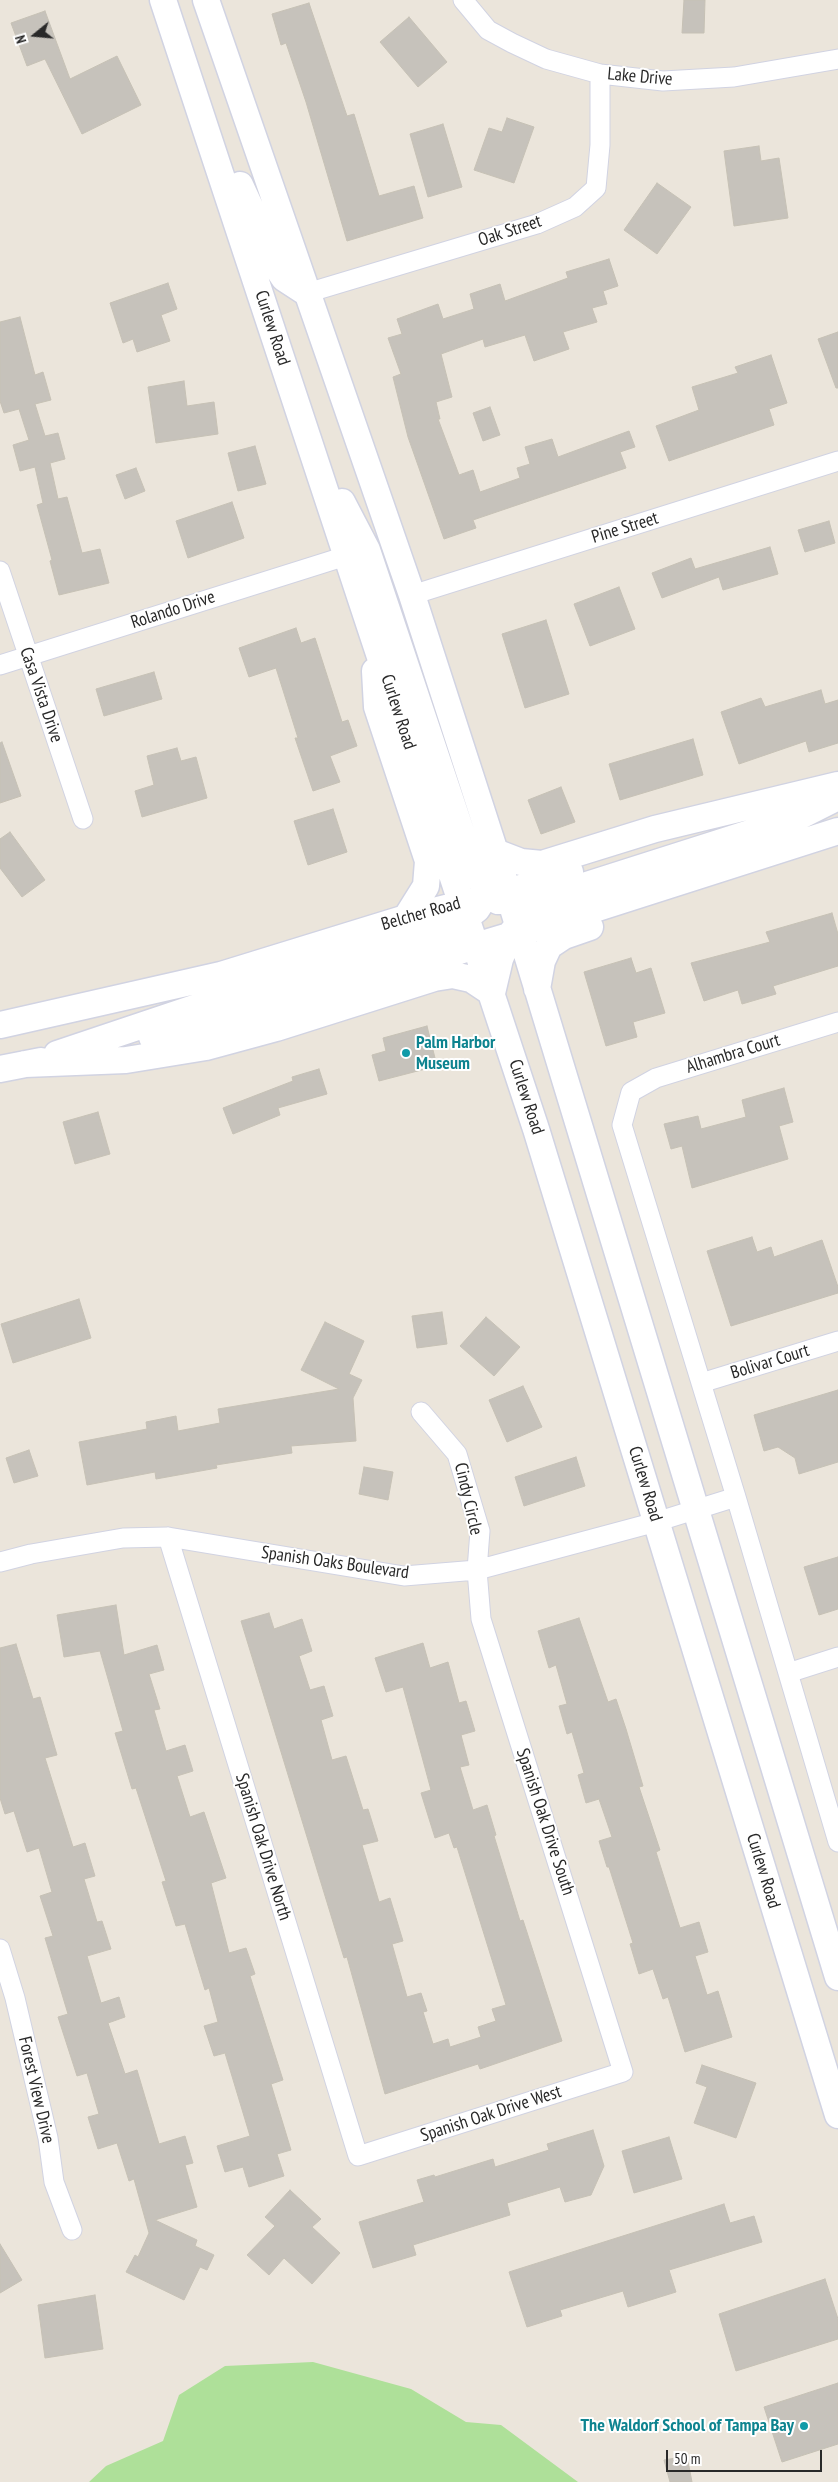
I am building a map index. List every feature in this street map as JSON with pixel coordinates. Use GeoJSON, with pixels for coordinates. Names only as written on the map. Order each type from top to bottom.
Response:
{"type":"FeatureCollection","features":[{"type":"Feature","properties":{"kind":"main road"},"geometry":{"type":"LineString","coordinates":[[164,0],[200,60],[240,186],[264,237],[272,260],[284,278],[307,293]]}},
{"type":"Feature","properties":{"kind":"main road","name":"Curlew Road"},"geometry":{"type":"LineString","coordinates":[[164,0],[374,640],[492,920],[537,990],[838,1977]]}},
{"type":"Feature","properties":{"kind":"main road","name":"Curlew Road"},"geometry":{"type":"LineString","coordinates":[[199,0],[210,11],[412,595],[495,852],[492,920],[492,992],[838,2116]]}},
{"type":"Feature","properties":{"kind":"main road"},"geometry":{"type":"LineString","coordinates":[[308,437],[367,550],[466,848],[478,876],[520,995],[589,1220],[628,1289]]}},
{"type":"Feature","properties":{"kind":"main road"},"geometry":{"type":"LineString","coordinates":[[374,640],[377,707],[428,861],[426,886],[406,918]]}},
{"type":"Feature","properties":{"kind":"main road"},"geometry":{"type":"LineString","coordinates":[[495,852],[521,862],[542,864],[654,830],[838,786]]}},
{"type":"Feature","properties":{"kind":"main road","name":"Belcher Road"},"geometry":{"type":"LineString","coordinates":[[0,1070],[200,1027],[492,920],[838,786]]}},
{"type":"Feature","properties":{"kind":"main road"},"geometry":{"type":"LineString","coordinates":[[492,920],[538,904],[562,893],[794,819],[838,797]]}},
{"type":"Feature","properties":{"kind":"main road"},"geometry":{"type":"LineString","coordinates":[[537,990],[542,961],[549,946],[564,936],[731,881],[838,832]]}},
{"type":"Feature","properties":{"kind":"main road","name":"Belcher Road"},"geometry":{"type":"LineString","coordinates":[[0,1025],[222,975],[406,918],[559,920],[838,832]]}},
{"type":"Feature","properties":{"kind":"main road"},"geometry":{"type":"LineString","coordinates":[[25,1064],[126,1060],[206,1047],[276,1028],[434,978],[453,976],[472,979],[492,992]]}},
{"type":"Feature","properties":{"kind":"street","name":"Lake Drive"},"geometry":{"type":"LineString","coordinates":[[463,0],[488,30],[512,43],[546,59],[600,74],[664,81],[734,77],[813,66],[838,59]]}},
{"type":"Feature","properties":{"kind":"street","name":"Oak Street"},"geometry":{"type":"LineString","coordinates":[[307,293],[536,224],[575,207],[596,188],[600,145],[600,74]]}},
{"type":"Feature","properties":{"kind":"street","name":"Pine Street"},"geometry":{"type":"LineString","coordinates":[[412,595],[838,461]]}},
{"type":"Feature","properties":{"kind":"street","name":"Rolando Drive"},"geometry":{"type":"LineString","coordinates":[[0,665],[346,556]]}},
{"type":"Feature","properties":{"kind":"street","name":"Casa Vista Drive"},"geometry":{"type":"LineString","coordinates":[[0,571],[83,819]]}},
{"type":"Feature","properties":{"kind":"street","name":"Alhambra Court"},"geometry":{"type":"LineString","coordinates":[[701,1383],[622,1125],[631,1092],[656,1078],[838,1022]]}},
{"type":"Feature","properties":{"kind":"street","name":"Bolivar Court"},"geometry":{"type":"LineString","coordinates":[[701,1383],[838,1341]]}},
{"type":"Feature","properties":{"kind":"street"},"geometry":{"type":"LineString","coordinates":[[701,1383],[838,1842]]}},
{"type":"Feature","properties":{"kind":"street","name":"Cindy Circle"},"geometry":{"type":"LineString","coordinates":[[421,1412],[457,1454],[480,1531],[477,1570]]}},
{"type":"Feature","properties":{"kind":"street","name":"Spanish Oaks Boulevard"},"geometry":{"type":"LineString","coordinates":[[0,1562],[31,1554],[123,1538],[168,1537],[404,1576],[477,1570],[656,1522],[736,1497]]}},
{"type":"Feature","properties":{"kind":"street","name":"Spanish Oak Drive North"},"geometry":{"type":"LineString","coordinates":[[168,1537],[358,2156]]}},
{"type":"Feature","properties":{"kind":"street","name":"Spanish Oak Drive South"},"geometry":{"type":"LineString","coordinates":[[477,1570],[481,1619],[623,2072]]}},
{"type":"Feature","properties":{"kind":"street"},"geometry":{"type":"LineString","coordinates":[[788,1673],[838,1657]]}},
{"type":"Feature","properties":{"kind":"street","name":"Forest View Drive"},"geometry":{"type":"LineString","coordinates":[[0,1949],[15,1998],[48,2138],[54,2182],[72,2230]]}},
{"type":"Feature","properties":{"kind":"street","name":"Spanish Oak Drive West"},"geometry":{"type":"LineString","coordinates":[[358,2156],[623,2072]]}},
{"type":"Feature","properties":{"kind":"green space"},"geometry":{"type":"Polygon","coordinates":[[[313,2362],[411,2389],[466,2422],[501,2425],[578,2482],[89,2482],[106,2466],[163,2441],[179,2395],[225,2366],[313,2362]]]}},
{"type":"Feature","properties":{"kind":"building"},"geometry":{"type":"Polygon","coordinates":[[[684,0],[705,0],[704,33],[682,33],[684,0]]]}},
{"type":"Feature","properties":{"kind":"building"},"geometry":{"type":"Polygon","coordinates":[[[309,3],[347,116],[354,114],[379,196],[414,186],[423,218],[347,241],[306,102],[286,43],[281,45],[272,14],[309,3]]]}},
{"type":"Feature","properties":{"kind":"building"},"geometry":{"type":"Polygon","coordinates":[[[45,11],[70,79],[117,56],[141,105],[82,134],[45,59],[27,66],[11,23],[45,11]]]}},
{"type":"Feature","properties":{"kind":"building"},"geometry":{"type":"Polygon","coordinates":[[[409,17],[447,62],[418,87],[380,42],[409,17]]]}},
{"type":"Feature","properties":{"kind":"building"},"geometry":{"type":"Polygon","coordinates":[[[507,118],[534,127],[514,183],[474,170],[489,128],[502,132],[507,118]]]}},
{"type":"Feature","properties":{"kind":"building"},"geometry":{"type":"Polygon","coordinates":[[[443,124],[462,187],[428,197],[410,134],[443,124]]]}},
{"type":"Feature","properties":{"kind":"building"},"geometry":{"type":"Polygon","coordinates":[[[759,146],[761,161],[779,158],[788,218],[734,226],[724,151],[759,146]]]}},
{"type":"Feature","properties":{"kind":"building"},"geometry":{"type":"Polygon","coordinates":[[[657,183],[691,207],[657,254],[624,230],[657,183]]]}},
{"type":"Feature","properties":{"kind":"building"},"geometry":{"type":"Polygon","coordinates":[[[609,259],[618,286],[603,291],[607,304],[592,308],[597,322],[563,332],[569,349],[534,361],[525,335],[485,347],[483,339],[441,354],[452,397],[436,402],[440,419],[438,419],[459,475],[473,470],[480,492],[520,478],[517,468],[530,464],[525,447],[552,439],[558,457],[629,431],[635,447],[620,452],[626,468],[473,520],[476,528],[444,539],[408,437],[393,377],[401,374],[388,338],[402,334],[397,319],[438,304],[443,319],[474,309],[470,294],[500,284],[505,301],[568,278],[566,272],[609,259]]]}},
{"type":"Feature","properties":{"kind":"building"},"geometry":{"type":"Polygon","coordinates":[[[168,283],[177,309],[161,315],[170,341],[137,352],[133,339],[123,343],[110,303],[168,283]]]}},
{"type":"Feature","properties":{"kind":"building"},"geometry":{"type":"Polygon","coordinates":[[[20,317],[35,375],[43,372],[51,400],[35,404],[45,436],[58,433],[65,459],[50,463],[58,499],[67,497],[82,553],[100,549],[109,583],[59,595],[50,561],[52,560],[37,505],[43,503],[35,467],[20,471],[13,445],[29,440],[19,409],[4,413],[0,401],[0,322],[20,317]]]}},
{"type":"Feature","properties":{"kind":"building"},"geometry":{"type":"Polygon","coordinates":[[[838,332],[838,388],[836,388],[818,339],[838,332]]]}},
{"type":"Feature","properties":{"kind":"building"},"geometry":{"type":"Polygon","coordinates":[[[771,355],[787,403],[769,409],[774,425],[669,461],[656,426],[699,410],[692,387],[738,373],[735,367],[771,355]]]}},
{"type":"Feature","properties":{"kind":"building"},"geometry":{"type":"Polygon","coordinates":[[[184,381],[187,406],[214,402],[218,434],[156,443],[148,387],[184,381]]]}},
{"type":"Feature","properties":{"kind":"building"},"geometry":{"type":"Polygon","coordinates":[[[490,407],[500,435],[483,441],[473,413],[490,407]]]}},
{"type":"Feature","properties":{"kind":"building"},"geometry":{"type":"Polygon","coordinates":[[[255,446],[266,484],[238,491],[228,453],[255,446]]]}},
{"type":"Feature","properties":{"kind":"building"},"geometry":{"type":"Polygon","coordinates":[[[136,468],[145,491],[125,499],[116,475],[136,468]]]}},
{"type":"Feature","properties":{"kind":"building"},"geometry":{"type":"Polygon","coordinates":[[[232,502],[244,538],[188,558],[176,521],[232,502]]]}},
{"type":"Feature","properties":{"kind":"building"},"geometry":{"type":"Polygon","coordinates":[[[829,521],[835,543],[805,552],[798,530],[829,521]]]}},
{"type":"Feature","properties":{"kind":"building"},"geometry":{"type":"Polygon","coordinates":[[[770,547],[778,574],[723,590],[719,577],[662,598],[652,573],[691,558],[695,569],[770,547]]]}},
{"type":"Feature","properties":{"kind":"building"},"geometry":{"type":"Polygon","coordinates":[[[619,587],[635,629],[590,646],[574,604],[619,587]]]}},
{"type":"Feature","properties":{"kind":"building"},"geometry":{"type":"Polygon","coordinates":[[[546,620],[569,694],[525,708],[502,634],[546,620]]]}},
{"type":"Feature","properties":{"kind":"building"},"geometry":{"type":"Polygon","coordinates":[[[296,628],[301,643],[315,638],[342,722],[348,720],[357,746],[330,756],[340,782],[313,791],[295,738],[298,738],[276,668],[249,677],[239,648],[296,628]]]}},
{"type":"Feature","properties":{"kind":"building"},"geometry":{"type":"Polygon","coordinates":[[[154,672],[162,699],[104,716],[96,689],[154,672]]]}},
{"type":"Feature","properties":{"kind":"building"},"geometry":{"type":"Polygon","coordinates":[[[821,690],[825,704],[838,700],[838,743],[809,752],[806,741],[739,764],[721,712],[761,698],[765,707],[821,690]]]}},
{"type":"Feature","properties":{"kind":"building"},"geometry":{"type":"Polygon","coordinates":[[[693,739],[703,775],[620,800],[609,764],[693,739]]]}},
{"type":"Feature","properties":{"kind":"building"},"geometry":{"type":"Polygon","coordinates":[[[2,742],[21,796],[0,803],[0,743],[2,742]]]}},
{"type":"Feature","properties":{"kind":"building"},"geometry":{"type":"Polygon","coordinates":[[[177,748],[181,761],[196,757],[207,798],[142,817],[135,791],[154,785],[147,756],[177,748]]]}},
{"type":"Feature","properties":{"kind":"building"},"geometry":{"type":"Polygon","coordinates":[[[561,787],[575,822],[541,834],[528,800],[561,787]]]}},
{"type":"Feature","properties":{"kind":"building"},"geometry":{"type":"Polygon","coordinates":[[[333,809],[347,852],[308,865],[294,821],[333,809]]]}},
{"type":"Feature","properties":{"kind":"building"},"geometry":{"type":"Polygon","coordinates":[[[10,832],[45,880],[22,897],[0,868],[0,839],[10,832]]]}},
{"type":"Feature","properties":{"kind":"building"},"geometry":{"type":"Polygon","coordinates":[[[832,913],[838,934],[838,966],[773,986],[776,994],[742,1004],[738,990],[704,1001],[691,963],[770,942],[766,932],[832,913]]]}},
{"type":"Feature","properties":{"kind":"building"},"geometry":{"type":"Polygon","coordinates":[[[631,958],[636,973],[651,968],[665,1013],[633,1022],[637,1037],[606,1046],[584,972],[631,958]]]}},
{"type":"Feature","properties":{"kind":"building","name":"Palm Harbor Museum"},"geometry":{"type":"Polygon","coordinates":[[[427,1026],[437,1066],[379,1081],[372,1055],[386,1051],[383,1038],[427,1026]]]}},
{"type":"Feature","properties":{"kind":"building"},"geometry":{"type":"Polygon","coordinates":[[[319,1069],[327,1094],[278,1108],[280,1115],[233,1134],[223,1108],[293,1081],[292,1077],[319,1069]]]}},
{"type":"Feature","properties":{"kind":"building"},"geometry":{"type":"Polygon","coordinates":[[[784,1088],[793,1122],[779,1126],[788,1159],[692,1188],[682,1146],[671,1149],[664,1124],[698,1116],[701,1129],[746,1117],[742,1100],[784,1088]]]}},
{"type":"Feature","properties":{"kind":"building"},"geometry":{"type":"Polygon","coordinates":[[[98,1112],[110,1154],[75,1164],[63,1122],[98,1112]]]}},
{"type":"Feature","properties":{"kind":"building"},"geometry":{"type":"Polygon","coordinates":[[[752,1237],[757,1252],[771,1247],[774,1257],[822,1240],[838,1287],[838,1293],[731,1326],[707,1251],[752,1237]]]}},
{"type":"Feature","properties":{"kind":"building"},"geometry":{"type":"Polygon","coordinates":[[[79,1299],[91,1338],[13,1363],[1,1324],[79,1299]]]}},
{"type":"Feature","properties":{"kind":"building"},"geometry":{"type":"Polygon","coordinates":[[[442,1312],[447,1344],[417,1348],[412,1316],[442,1312]]]}},
{"type":"Feature","properties":{"kind":"building"},"geometry":{"type":"Polygon","coordinates":[[[486,1317],[520,1347],[494,1376],[460,1346],[486,1317]]]}},
{"type":"Feature","properties":{"kind":"building"},"geometry":{"type":"Polygon","coordinates":[[[325,1322],[364,1341],[349,1374],[362,1380],[353,1398],[356,1441],[291,1446],[292,1453],[216,1465],[217,1468],[156,1479],[155,1472],[87,1485],[79,1442],[147,1429],[146,1422],[176,1416],[178,1431],[220,1423],[218,1409],[339,1389],[301,1370],[325,1322]]]}},
{"type":"Feature","properties":{"kind":"building"},"geometry":{"type":"Polygon","coordinates":[[[523,1386],[542,1427],[507,1442],[489,1400],[523,1386]]]}},
{"type":"Feature","properties":{"kind":"building"},"geometry":{"type":"Polygon","coordinates":[[[838,1390],[838,1462],[799,1474],[795,1458],[778,1447],[764,1451],[754,1415],[838,1390]]]}},
{"type":"Feature","properties":{"kind":"building"},"geometry":{"type":"Polygon","coordinates":[[[29,1450],[38,1476],[14,1483],[6,1458],[29,1450]]]}},
{"type":"Feature","properties":{"kind":"building"},"geometry":{"type":"Polygon","coordinates":[[[576,1457],[585,1486],[524,1506],[515,1477],[576,1457]]]}},
{"type":"Feature","properties":{"kind":"building"},"geometry":{"type":"Polygon","coordinates":[[[364,1467],[393,1472],[388,1500],[359,1494],[364,1467]]]}},
{"type":"Feature","properties":{"kind":"building"},"geometry":{"type":"Polygon","coordinates":[[[838,1557],[838,1609],[819,1615],[804,1567],[838,1557]]]}},
{"type":"Feature","properties":{"kind":"building"},"geometry":{"type":"Polygon","coordinates":[[[116,1605],[124,1655],[157,1645],[164,1670],[149,1674],[160,1709],[154,1710],[166,1751],[185,1745],[193,1771],[177,1776],[190,1817],[204,1812],[226,1878],[211,1883],[229,1953],[246,1948],[255,1974],[250,1976],[283,2080],[271,2084],[291,2150],[277,2154],[284,2176],[249,2187],[243,2167],[225,2172],[217,2146],[250,2136],[225,2053],[214,2056],[204,2026],[218,2022],[209,1988],[205,1990],[185,1924],[176,1926],[162,1882],[166,1881],[136,1788],[132,1789],[115,1733],[123,1731],[100,1651],[64,1657],[57,1615],[116,1605]]]}},
{"type":"Feature","properties":{"kind":"building"},"geometry":{"type":"Polygon","coordinates":[[[269,1613],[274,1629],[302,1619],[312,1651],[299,1656],[310,1690],[324,1686],[333,1716],[321,1720],[332,1760],[346,1756],[363,1810],[368,1809],[378,1841],[362,1845],[379,1902],[390,1898],[403,1941],[392,1944],[407,1997],[421,1993],[427,2011],[423,2012],[433,2044],[448,2039],[450,2047],[481,2037],[478,2027],[496,2021],[492,2009],[506,2005],[457,1847],[454,1848],[449,1833],[435,1838],[421,1793],[431,1790],[403,1687],[386,1692],[375,1658],[423,1643],[430,1668],[448,1662],[459,1703],[466,1701],[475,1731],[461,1735],[469,1765],[460,1767],[473,1810],[487,1805],[496,1835],[494,1836],[520,1921],[523,1920],[562,2041],[480,2069],[478,2064],[385,2094],[347,1957],[344,1958],[241,1621],[269,1613]]]}},
{"type":"Feature","properties":{"kind":"building"},"geometry":{"type":"Polygon","coordinates":[[[579,1618],[608,1702],[616,1699],[626,1729],[643,1786],[639,1787],[660,1850],[656,1852],[680,1928],[699,1922],[708,1952],[695,1956],[707,1995],[718,1991],[732,2037],[685,2052],[668,1997],[663,1999],[653,1969],[639,1974],[630,1944],[633,1943],[599,1841],[612,1837],[599,1799],[586,1803],[578,1775],[584,1773],[572,1732],[567,1734],[559,1706],[567,1704],[556,1665],[549,1668],[538,1631],[579,1618]]]}},
{"type":"Feature","properties":{"kind":"building"},"geometry":{"type":"Polygon","coordinates":[[[16,1644],[33,1699],[40,1697],[57,1755],[45,1758],[73,1847],[85,1843],[95,1876],[84,1879],[97,1922],[102,1921],[111,1949],[87,1956],[101,2003],[119,1997],[125,2017],[108,2023],[125,2074],[137,2070],[159,2144],[185,2136],[193,2163],[185,2165],[197,2207],[155,2220],[197,2240],[195,2246],[214,2255],[207,2270],[200,2267],[184,2300],[126,2272],[135,2255],[138,2257],[149,2233],[134,2179],[129,2181],[117,2143],[98,2149],[88,2117],[99,2114],[87,2073],[77,2076],[58,2017],[68,2014],[45,1938],[53,1936],[40,1896],[52,1892],[39,1848],[27,1852],[14,1811],[5,1814],[0,1798],[0,1648],[16,1644]]]}},
{"type":"Feature","properties":{"kind":"building"},"geometry":{"type":"Polygon","coordinates":[[[702,2065],[756,2083],[736,2138],[694,2123],[707,2087],[696,2083],[702,2065]]]}},
{"type":"Feature","properties":{"kind":"building"},"geometry":{"type":"Polygon","coordinates":[[[593,2130],[604,2166],[591,2195],[565,2202],[560,2187],[507,2203],[510,2215],[413,2245],[416,2255],[373,2268],[359,2222],[424,2202],[417,2180],[434,2175],[435,2177],[493,2159],[495,2167],[549,2150],[547,2144],[593,2130]]]}},
{"type":"Feature","properties":{"kind":"building"},"geometry":{"type":"Polygon","coordinates":[[[669,2137],[682,2179],[634,2193],[622,2151],[669,2137]]]}},
{"type":"Feature","properties":{"kind":"building"},"geometry":{"type":"Polygon","coordinates":[[[290,2190],[321,2219],[312,2227],[340,2253],[312,2284],[284,2258],[269,2275],[247,2255],[275,2226],[265,2217],[290,2190]]]}},
{"type":"Feature","properties":{"kind":"building"},"geometry":{"type":"Polygon","coordinates":[[[724,2204],[730,2223],[754,2216],[762,2242],[669,2270],[676,2292],[628,2307],[623,2291],[560,2310],[562,2316],[527,2327],[509,2272],[724,2204]]]}},
{"type":"Feature","properties":{"kind":"building"},"geometry":{"type":"Polygon","coordinates":[[[0,2244],[22,2280],[0,2293],[0,2244]]]}},
{"type":"Feature","properties":{"kind":"building"},"geometry":{"type":"Polygon","coordinates":[[[825,2279],[838,2319],[838,2339],[736,2371],[719,2314],[825,2279]]]}},
{"type":"Feature","properties":{"kind":"building"},"geometry":{"type":"Polygon","coordinates":[[[95,2295],[103,2349],[45,2358],[38,2305],[95,2295]]]}},
{"type":"Feature","properties":{"kind":"building","name":"The Waldorf School of Tampa Bay"},"geometry":{"type":"Polygon","coordinates":[[[838,2383],[838,2444],[782,2462],[764,2407],[838,2383]]]}},
{"type":"Feature","properties":{"kind":"building"},"geometry":{"type":"Polygon","coordinates":[[[687,2456],[692,2482],[670,2482],[664,2460],[687,2456]]]}},
{"type":"Feature","properties":{"kind":"place","name":"Palm Harbor Museum"},"geometry":{"type":"Point","coordinates":[406,1053]}},
{"type":"Feature","properties":{"kind":"place","name":"The Waldorf School of Tampa Bay"},"geometry":{"type":"Point","coordinates":[804,2426]}}]}
